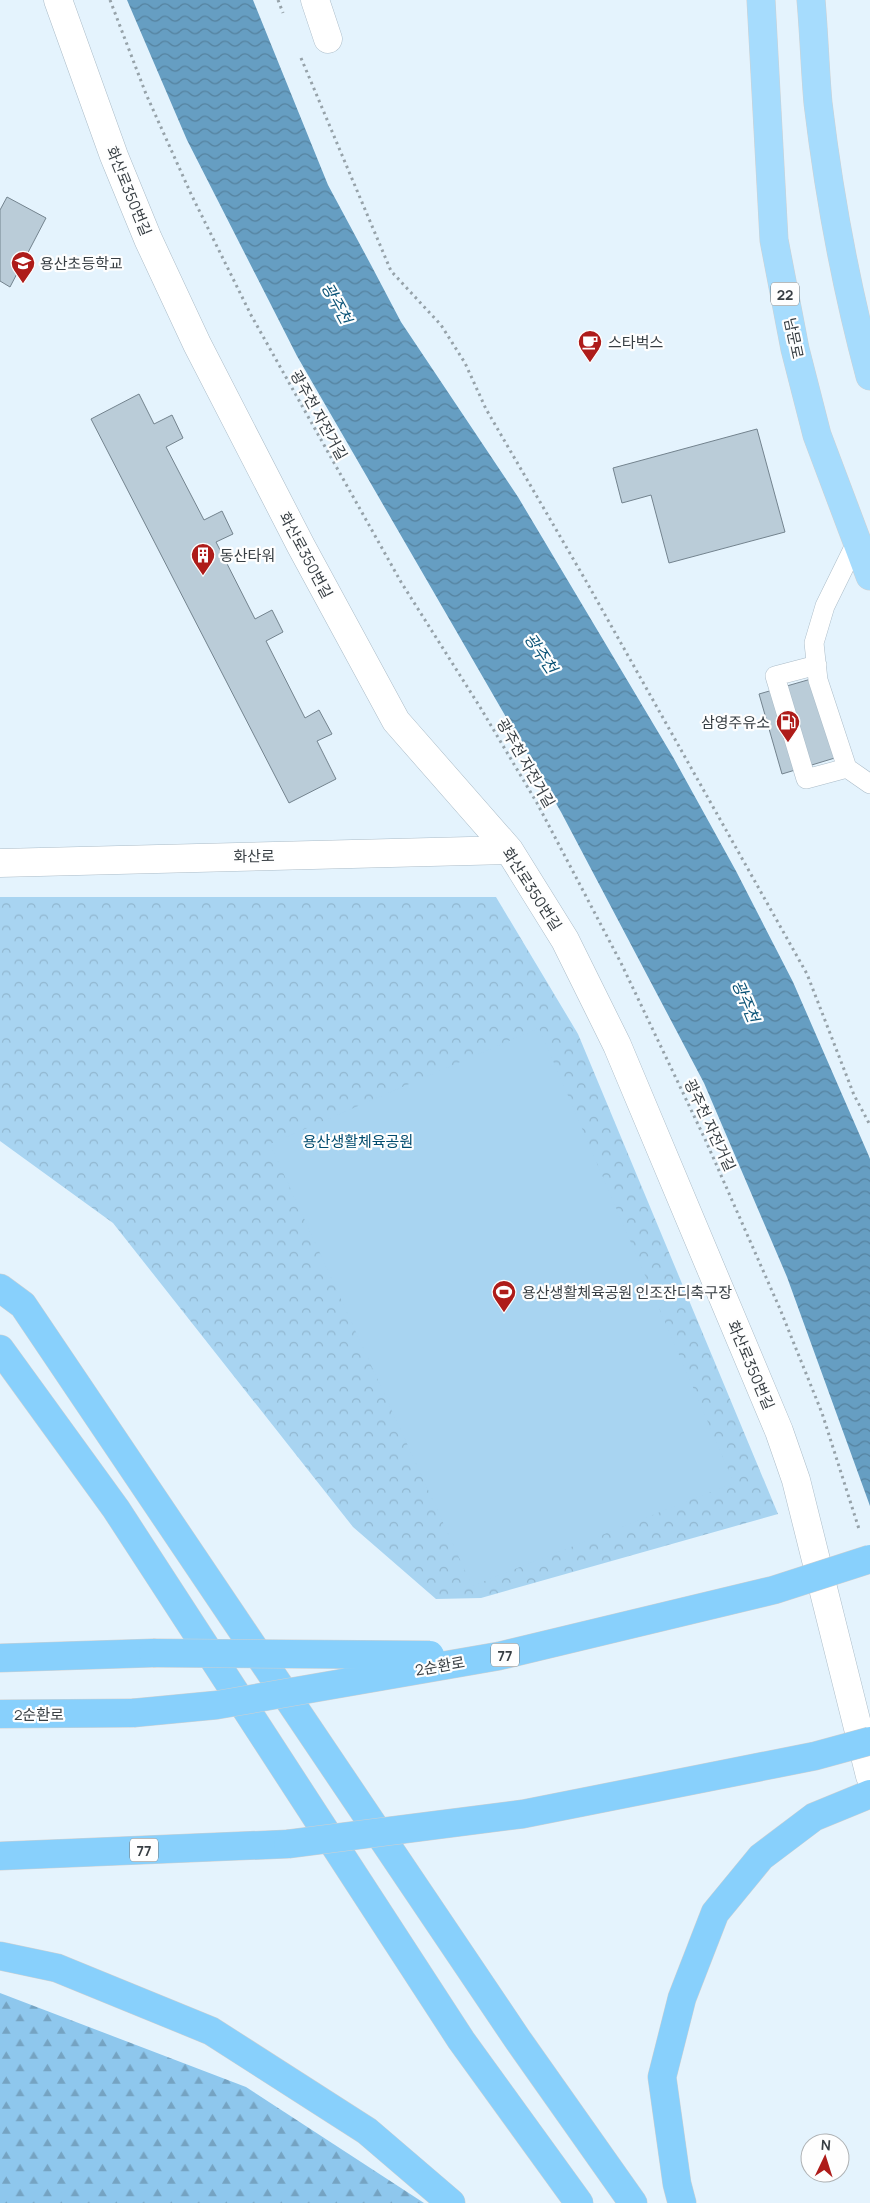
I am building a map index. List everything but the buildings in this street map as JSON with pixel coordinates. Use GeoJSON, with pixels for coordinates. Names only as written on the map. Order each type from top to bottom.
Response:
{"type":"FeatureCollection","features":[{"type":"Feature","properties":{"kind":"highway"},"geometry":{"type":"LineString","coordinates":[[0,1288],[23,1304],[512,2032],[633,2203]]}},
{"type":"Feature","properties":{"kind":"highway"},"geometry":{"type":"LineString","coordinates":[[0,1349],[116,1509],[461,2040],[579,2203]]}},
{"type":"Feature","properties":{"kind":"highway","name":"2순환로"},"geometry":{"type":"LineString","coordinates":[[0,1714],[133,1713],[217,1705],[499,1656],[774,1590],[866,1547]]}},
{"type":"Feature","properties":{"kind":"highway"},"geometry":{"type":"LineString","coordinates":[[0,1658],[153,1653],[499,1656]]}},
{"type":"Feature","properties":{"kind":"highway","name":"77"},"geometry":{"type":"LineString","coordinates":[[0,1856],[288,1844],[523,1814],[815,1756],[870,1740]]}},
{"type":"Feature","properties":{"kind":"highway"},"geometry":{"type":"LineString","coordinates":[[682,2203],[677,2184],[662,2077],[682,1998],[715,1913],[761,1856],[814,1817],[870,1794]]}},
{"type":"Feature","properties":{"kind":"highway"},"geometry":{"type":"LineString","coordinates":[[0,1956],[57,1968],[211,2031],[368,2131],[450,2203]]}},
{"type":"Feature","properties":{"kind":"main road","name":"남문로"},"geometry":{"type":"LineString","coordinates":[[761,0],[774,240],[795,349],[817,435],[870,576]]}},
{"type":"Feature","properties":{"kind":"main road"},"geometry":{"type":"LineString","coordinates":[[811,0],[818,100],[827,172],[855,319],[870,376]]}},
{"type":"Feature","properties":{"kind":"street","name":"화산로350번길"},"geometry":{"type":"LineString","coordinates":[[58,0],[114,156],[148,239],[197,344],[301,546],[396,720],[509,850],[565,940],[617,1045],[779,1431],[796,1480],[870,1776]]}},
{"type":"Feature","properties":{"kind":"street"},"geometry":{"type":"LineString","coordinates":[[316,0],[328,39]]}},
{"type":"Feature","properties":{"kind":"street","name":"화산로"},"geometry":{"type":"LineString","coordinates":[[0,863],[509,850]]}},
{"type":"Feature","properties":{"kind":"lane"},"geometry":{"type":"LineString","coordinates":[[857,541],[825,606],[814,643],[818,680],[847,768],[870,784]]}},
{"type":"Feature","properties":{"kind":"lane"},"geometry":{"type":"LineString","coordinates":[[817,665],[776,676],[806,779],[847,768]]}},
{"type":"Feature","properties":{"kind":"path","name":"광주천 자전거길"},"geometry":{"type":"LineString","coordinates":[[110,0],[146,94],[191,194],[251,315],[401,582],[480,707],[537,803],[621,963],[705,1139],[783,1318],[822,1413],[866,1547]]}},
{"type":"Feature","properties":{"kind":"path"},"geometry":{"type":"LineString","coordinates":[[278,0],[286,20]]}},
{"type":"Feature","properties":{"kind":"path"},"geometry":{"type":"LineString","coordinates":[[299,52],[391,271],[441,325],[465,363],[486,409],[744,858],[807,974],[854,1095],[870,1125]]}},
{"type":"Feature","properties":{"kind":"green space","name":"용산생활체육공원"},"geometry":{"type":"Polygon","coordinates":[[[0,897],[496,897],[578,1034],[778,1514],[481,1598],[436,1599],[353,1527],[113,1223],[0,1141],[0,897]]]}},
{"type":"Feature","properties":{"kind":"green space","name":"용산생활체육공원 인조잔디축구장"},"geometry":{"type":"Polygon","coordinates":[[[539,1028],[734,1483],[472,1586],[270,1144],[539,1028]]]}},
{"type":"Feature","properties":{"kind":"green space"},"geometry":{"type":"Polygon","coordinates":[[[0,1993],[246,2087],[424,2203],[0,2203],[0,1993]]]}},
{"type":"Feature","properties":{"kind":"water","name":"광주천"},"geometry":{"type":"Polygon","coordinates":[[[127,0],[253,0],[328,185],[401,322],[518,497],[673,757],[736,871],[793,982],[870,1159],[870,1506],[787,1277],[704,1083],[561,812],[297,356],[187,140],[127,0]]]}},
{"type":"Feature","properties":{"kind":"place","name":"용산초등학교"},"geometry":{"type":"Point","coordinates":[23,284]}},
{"type":"Feature","properties":{"kind":"place","name":"스타벅스"},"geometry":{"type":"Point","coordinates":[590,363]}},
{"type":"Feature","properties":{"kind":"place","name":"동산타워"},"geometry":{"type":"Point","coordinates":[203,576]}},
{"type":"Feature","properties":{"kind":"place","name":"삼영주유소"},"geometry":{"type":"Point","coordinates":[788,743]}},
{"type":"Feature","properties":{"kind":"place","name":"용산생활체육공원 인조잔디축구장"},"geometry":{"type":"Point","coordinates":[504,1313]}}]}
